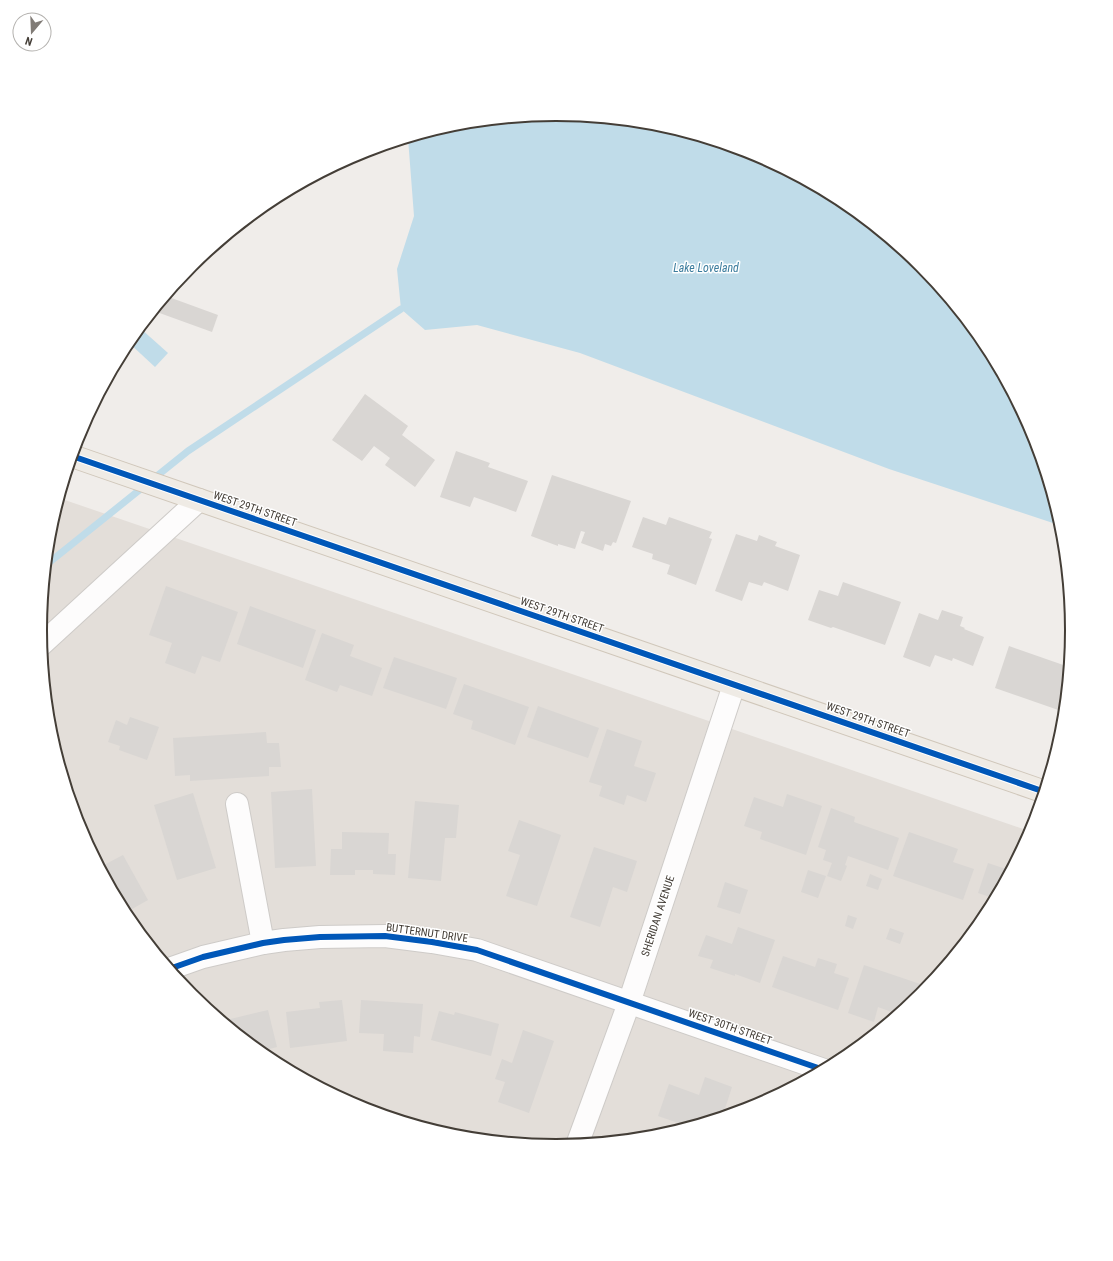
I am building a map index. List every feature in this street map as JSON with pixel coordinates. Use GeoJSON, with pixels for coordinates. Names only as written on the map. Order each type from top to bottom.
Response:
{"type":"FeatureCollection","features":[{"type":"Feature","properties":{"kind":"main road","name":"WEST 29TH STREET"},"geometry":{"type":"LineString","coordinates":[[78,458],[1040,790]]}},
{"type":"Feature","properties":{"kind":"street"},"geometry":{"type":"LineString","coordinates":[[47,639],[199,500]]}},
{"type":"Feature","properties":{"kind":"street","name":"SHERIDAN AVENUE"},"geometry":{"type":"LineString","coordinates":[[579,1139],[629,1003],[734,685]]}},
{"type":"Feature","properties":{"kind":"street"},"geometry":{"type":"LineString","coordinates":[[237,804],[263,943]]}},
{"type":"Feature","properties":{"kind":"street","name":"BUTTERNUT DRIVE"},"geometry":{"type":"LineString","coordinates":[[174,967],[203,957],[263,943],[320,937],[385,936],[477,950],[629,1003]]}},
{"type":"Feature","properties":{"kind":"street","name":"WEST 30TH STREET"},"geometry":{"type":"LineString","coordinates":[[629,1003],[818,1068]]}},
{"type":"Feature","properties":{"kind":"shaded area"},"geometry":{"type":"Polygon","coordinates":[[[64,500],[1025,830],[998,885],[980,914],[961,941],[917,991],[867,1035],[840,1054],[811,1072],[751,1101],[688,1123],[623,1136],[590,1139],[556,1140],[490,1136],[425,1123],[393,1113],[362,1101],[302,1072],[246,1035],[196,991],[173,966],[152,941],[115,885],[86,825],[74,794],[64,762],[51,697],[48,664],[48,597],[51,564],[64,500]]]}},
{"type":"Feature","properties":{"kind":"water","name":"Lake Loveland"},"geometry":{"type":"Polygon","coordinates":[[[556,121],[623,125],[688,138],[720,148],[782,174],[811,189],[867,226],[917,270],[961,320],[998,376],[1013,405],[1039,467],[1049,499],[1054,523],[889,469],[580,353],[477,325],[425,330],[401,309],[397,269],[414,216],[408,143],[425,138],[490,125],[556,121]]]}},
{"type":"Feature","properties":{"kind":"water"},"geometry":{"type":"Polygon","coordinates":[[[144,331],[168,353],[155,367],[133,347],[144,331]]]}},
{"type":"Feature","properties":{"kind":"building"},"geometry":{"type":"Polygon","coordinates":[[[171,298],[218,315],[212,332],[158,313],[171,298]]]}},
{"type":"Feature","properties":{"kind":"building"},"geometry":{"type":"Polygon","coordinates":[[[365,394],[408,426],[402,435],[435,460],[415,487],[385,465],[390,458],[374,446],[362,461],[332,440],[365,394]]]}},
{"type":"Feature","properties":{"kind":"building"},"geometry":{"type":"Polygon","coordinates":[[[456,451],[490,463],[488,467],[528,481],[516,512],[474,497],[470,507],[440,497],[456,451]]]}},
{"type":"Feature","properties":{"kind":"building"},"geometry":{"type":"Polygon","coordinates":[[[552,475],[631,501],[616,543],[613,542],[611,546],[605,544],[603,551],[581,543],[585,532],[581,531],[575,549],[558,544],[558,546],[531,536],[552,475]]]}},
{"type":"Feature","properties":{"kind":"building"},"geometry":{"type":"Polygon","coordinates":[[[643,517],[666,525],[669,517],[712,532],[709,538],[712,539],[696,585],[667,574],[670,565],[652,559],[653,554],[632,547],[643,517]]]}},
{"type":"Feature","properties":{"kind":"building"},"geometry":{"type":"Polygon","coordinates":[[[736,534],[757,541],[759,535],[777,542],[775,546],[800,555],[788,591],[764,582],[762,586],[749,582],[742,601],[715,591],[736,534]]]}},
{"type":"Feature","properties":{"kind":"building"},"geometry":{"type":"Polygon","coordinates":[[[843,582],[901,602],[885,645],[808,620],[819,590],[838,596],[843,582]]]}},
{"type":"Feature","properties":{"kind":"building"},"geometry":{"type":"Polygon","coordinates":[[[166,586],[238,612],[220,662],[202,656],[195,674],[165,663],[172,643],[149,635],[166,586]]]}},
{"type":"Feature","properties":{"kind":"building"},"geometry":{"type":"Polygon","coordinates":[[[250,606],[316,630],[303,668],[237,644],[250,606]]]}},
{"type":"Feature","properties":{"kind":"building"},"geometry":{"type":"Polygon","coordinates":[[[942,610],[963,617],[960,626],[984,637],[973,666],[953,658],[952,661],[935,655],[930,667],[903,657],[919,613],[938,620],[942,610]]]}},
{"type":"Feature","properties":{"kind":"building"},"geometry":{"type":"Polygon","coordinates":[[[322,633],[354,645],[350,656],[382,668],[372,696],[340,685],[337,692],[305,680],[322,633]]]}},
{"type":"Feature","properties":{"kind":"building"},"geometry":{"type":"Polygon","coordinates":[[[1009,646],[1065,666],[1060,710],[995,688],[1009,646]]]}},
{"type":"Feature","properties":{"kind":"building"},"geometry":{"type":"Polygon","coordinates":[[[394,657],[457,678],[446,709],[383,688],[394,657]]]}},
{"type":"Feature","properties":{"kind":"building"},"geometry":{"type":"Polygon","coordinates":[[[464,684],[529,707],[515,745],[471,729],[473,721],[453,714],[464,684]]]}},
{"type":"Feature","properties":{"kind":"building"},"geometry":{"type":"Polygon","coordinates":[[[538,706],[599,728],[588,758],[527,737],[538,706]]]}},
{"type":"Feature","properties":{"kind":"building"},"geometry":{"type":"Polygon","coordinates":[[[130,717],[159,727],[147,760],[119,750],[120,746],[108,742],[116,720],[127,725],[130,717]]]}},
{"type":"Feature","properties":{"kind":"building"},"geometry":{"type":"Polygon","coordinates":[[[607,729],[642,741],[634,766],[656,773],[646,802],[627,795],[624,805],[599,796],[602,786],[589,782],[607,729]]]}},
{"type":"Feature","properties":{"kind":"building"},"geometry":{"type":"Polygon","coordinates":[[[266,732],[267,743],[279,743],[281,767],[269,767],[269,776],[190,781],[190,775],[175,776],[173,738],[266,732]]]}},
{"type":"Feature","properties":{"kind":"building"},"geometry":{"type":"Polygon","coordinates":[[[312,789],[316,866],[275,868],[271,792],[312,789]]]}},
{"type":"Feature","properties":{"kind":"building"},"geometry":{"type":"Polygon","coordinates":[[[193,793],[216,868],[177,880],[154,805],[193,793]]]}},
{"type":"Feature","properties":{"kind":"building"},"geometry":{"type":"Polygon","coordinates":[[[787,794],[822,806],[806,855],[760,839],[762,832],[744,826],[754,797],[783,807],[787,794]]]}},
{"type":"Feature","properties":{"kind":"building"},"geometry":{"type":"Polygon","coordinates":[[[415,801],[459,805],[456,838],[445,838],[441,881],[408,878],[415,801]]]}},
{"type":"Feature","properties":{"kind":"building"},"geometry":{"type":"Polygon","coordinates":[[[831,808],[855,817],[854,822],[899,838],[888,870],[848,856],[845,865],[847,866],[841,881],[827,876],[832,863],[823,860],[826,850],[818,847],[831,808]]]}},
{"type":"Feature","properties":{"kind":"building"},"geometry":{"type":"Polygon","coordinates":[[[519,820],[561,835],[537,906],[506,896],[520,855],[508,851],[519,820]]]}},
{"type":"Feature","properties":{"kind":"building"},"geometry":{"type":"Polygon","coordinates":[[[342,832],[389,833],[388,854],[396,854],[395,875],[373,874],[373,870],[355,870],[355,875],[330,875],[331,849],[342,849],[342,832]]]}},
{"type":"Feature","properties":{"kind":"building"},"geometry":{"type":"Polygon","coordinates":[[[909,832],[958,849],[953,862],[974,869],[963,900],[893,876],[909,832]]]}},
{"type":"Feature","properties":{"kind":"building"},"geometry":{"type":"Polygon","coordinates":[[[594,847],[637,861],[627,892],[613,887],[600,927],[570,917],[594,847]]]}},
{"type":"Feature","properties":{"kind":"building"},"geometry":{"type":"Polygon","coordinates":[[[123,855],[148,900],[130,910],[104,865],[123,855]]]}},
{"type":"Feature","properties":{"kind":"building"},"geometry":{"type":"Polygon","coordinates":[[[988,863],[1006,869],[990,897],[978,893],[988,863]]]}},
{"type":"Feature","properties":{"kind":"building"},"geometry":{"type":"Polygon","coordinates":[[[808,870],[826,876],[818,898],[801,892],[808,870]]]}},
{"type":"Feature","properties":{"kind":"building"},"geometry":{"type":"Polygon","coordinates":[[[870,874],[882,879],[878,890],[866,886],[870,874]]]}},
{"type":"Feature","properties":{"kind":"building"},"geometry":{"type":"Polygon","coordinates":[[[725,882],[748,890],[740,914],[717,907],[725,882]]]}},
{"type":"Feature","properties":{"kind":"building"},"geometry":{"type":"Polygon","coordinates":[[[848,915],[857,918],[853,929],[845,926],[848,915]]]}},
{"type":"Feature","properties":{"kind":"building"},"geometry":{"type":"Polygon","coordinates":[[[738,927],[775,940],[760,983],[735,974],[735,976],[710,968],[713,960],[698,956],[706,935],[732,944],[738,927]]]}},
{"type":"Feature","properties":{"kind":"building"},"geometry":{"type":"Polygon","coordinates":[[[890,928],[904,933],[900,944],[886,939],[890,928]]]}},
{"type":"Feature","properties":{"kind":"building"},"geometry":{"type":"Polygon","coordinates":[[[783,956],[815,967],[818,958],[837,964],[834,973],[849,978],[838,1010],[772,987],[783,956]]]}},
{"type":"Feature","properties":{"kind":"building"},"geometry":{"type":"Polygon","coordinates":[[[864,965],[923,985],[893,1013],[878,1007],[874,1022],[848,1013],[864,965]]]}},
{"type":"Feature","properties":{"kind":"building"},"geometry":{"type":"Polygon","coordinates":[[[342,1000],[347,1041],[290,1048],[286,1012],[320,1008],[319,1002],[342,1000]]]}},
{"type":"Feature","properties":{"kind":"building"},"geometry":{"type":"Polygon","coordinates":[[[361,1000],[423,1004],[420,1037],[414,1036],[413,1053],[383,1051],[384,1034],[359,1033],[361,1000]]]}},
{"type":"Feature","properties":{"kind":"building"},"geometry":{"type":"Polygon","coordinates":[[[268,1010],[277,1047],[267,1050],[228,1020],[268,1010]]]}},
{"type":"Feature","properties":{"kind":"building"},"geometry":{"type":"Polygon","coordinates":[[[439,1011],[454,1015],[455,1012],[499,1024],[491,1056],[431,1040],[439,1011]]]}},
{"type":"Feature","properties":{"kind":"building"},"geometry":{"type":"Polygon","coordinates":[[[523,1030],[554,1041],[529,1113],[498,1102],[505,1082],[495,1079],[502,1059],[512,1063],[523,1030]]]}},
{"type":"Feature","properties":{"kind":"building"},"geometry":{"type":"Polygon","coordinates":[[[705,1077],[732,1087],[724,1111],[682,1124],[658,1116],[669,1084],[699,1095],[705,1077]]]}},
{"type":"Feature","properties":{"kind":"waterway"},"geometry":{"type":"LineString","coordinates":[[52,560],[188,451],[401,309]]}},
{"type":"Feature","properties":{"kind":"cycle path"},"geometry":{"type":"LineString","coordinates":[[78,458],[1040,790]]}},
{"type":"Feature","properties":{"kind":"cycle path"},"geometry":{"type":"LineString","coordinates":[[174,967],[203,957],[263,943],[284,940],[320,937],[385,936],[432,942],[477,950],[818,1068]]}}]}
